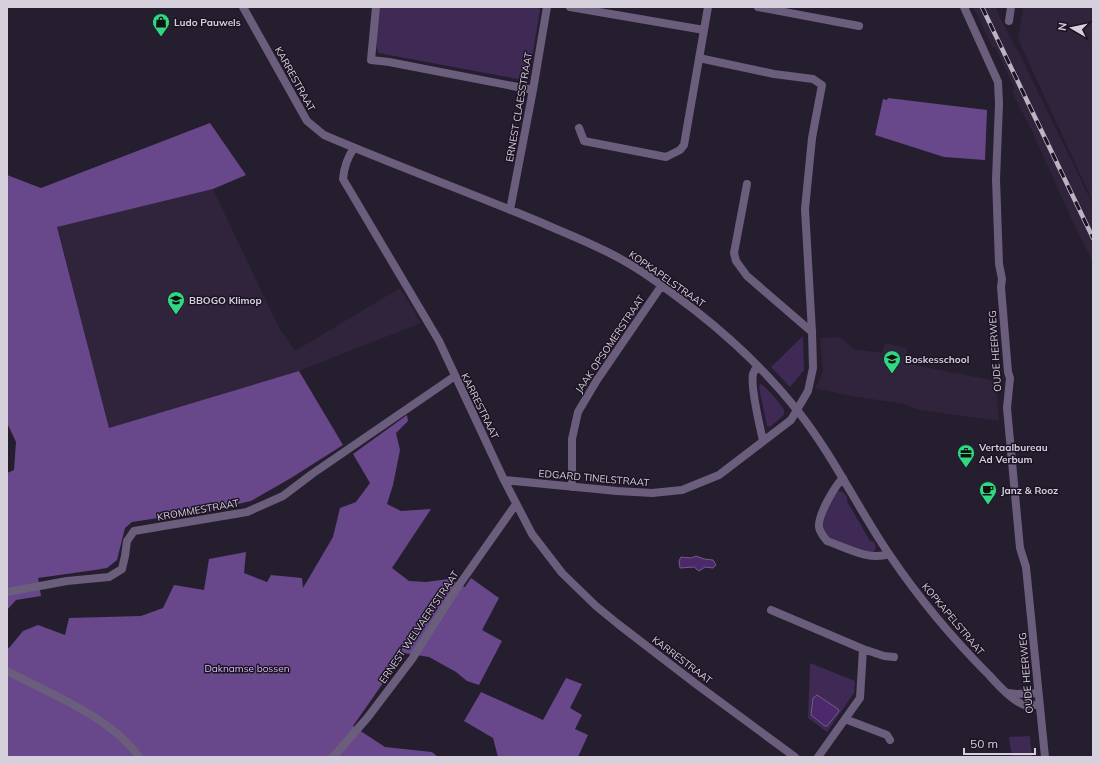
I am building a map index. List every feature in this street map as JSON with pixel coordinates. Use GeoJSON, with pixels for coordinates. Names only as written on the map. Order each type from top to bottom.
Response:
{"type":"FeatureCollection","features":[{"type":"Feature","properties":{"kind":"street","name":"KARRESTRAAT"},"geometry":{"type":"LineString","coordinates":[[243,7],[307,122],[324,135],[354,148],[348,157],[344,168],[343,179],[439,341],[504,480],[532,534],[540,545],[562,573],[596,606],[678,670],[795,757]]}},
{"type":"Feature","properties":{"kind":"street"},"geometry":{"type":"LineString","coordinates":[[376,7],[371,60],[389,62],[533,90]]}},
{"type":"Feature","properties":{"kind":"street","name":"ERNEST CLAESSTRAAT"},"geometry":{"type":"LineString","coordinates":[[510,210],[547,7]]}},
{"type":"Feature","properties":{"kind":"street"},"geometry":{"type":"LineString","coordinates":[[570,7],[704,30]]}},
{"type":"Feature","properties":{"kind":"street"},"geometry":{"type":"LineString","coordinates":[[579,128],[584,140],[666,157],[680,150],[684,145],[708,7]]}},
{"type":"Feature","properties":{"kind":"street"},"geometry":{"type":"LineString","coordinates":[[758,7],[860,26]]}},
{"type":"Feature","properties":{"kind":"street","name":"OUDE HEERWEG"},"geometry":{"type":"LineString","coordinates":[[964,7],[998,82],[1000,96],[996,179],[996,219],[999,264],[1002,275],[1001,287],[1008,372],[1010,378],[1007,408],[1020,548],[1026,566],[1045,757]]}},
{"type":"Feature","properties":{"kind":"street"},"geometry":{"type":"LineString","coordinates":[[1009,21],[1011,7]]}},
{"type":"Feature","properties":{"kind":"street","name":"EDGARD TINELSTRAAT"},"geometry":{"type":"LineString","coordinates":[[504,480],[635,492],[666,492],[682,490],[719,475],[791,420],[808,391],[813,368],[804,209],[812,138],[822,85],[812,79],[774,74],[699,58]]}},
{"type":"Feature","properties":{"kind":"street","name":"KOPKAPELSTRAAT"},"geometry":{"type":"LineString","coordinates":[[354,148],[510,210],[610,253],[662,285],[726,335],[758,366],[798,410],[843,478],[889,554],[933,613],[973,659],[1017,702],[1025,705],[1039,704]]}},
{"type":"Feature","properties":{"kind":"street"},"geometry":{"type":"LineString","coordinates":[[747,184],[734,253],[736,261],[747,276],[812,332]]}},
{"type":"Feature","properties":{"kind":"street","name":"JAAK OPSOMERSTRAAT"},"geometry":{"type":"LineString","coordinates":[[572,487],[572,439],[578,412],[597,380],[662,285]]}},
{"type":"Feature","properties":{"kind":"street"},"geometry":{"type":"LineString","coordinates":[[758,366],[753,374],[753,381],[756,407],[763,441]]}},
{"type":"Feature","properties":{"kind":"street","name":"KROMMESTRAAT"},"geometry":{"type":"LineString","coordinates":[[7,592],[67,581],[109,577],[122,569],[127,541],[134,531],[247,512],[282,496],[455,376]]}},
{"type":"Feature","properties":{"kind":"street"},"geometry":{"type":"LineString","coordinates":[[843,478],[833,490],[820,520],[819,528],[822,535],[827,541],[872,557],[881,557],[889,554]]}},
{"type":"Feature","properties":{"kind":"street","name":"ERNEST WELVAERTSTRAAT"},"geometry":{"type":"LineString","coordinates":[[333,757],[368,717],[412,659],[458,588],[516,504]]}},
{"type":"Feature","properties":{"kind":"street"},"geometry":{"type":"LineString","coordinates":[[771,610],[862,649],[884,656],[894,657]]}},
{"type":"Feature","properties":{"kind":"street"},"geometry":{"type":"LineString","coordinates":[[818,757],[860,698],[862,649]]}},
{"type":"Feature","properties":{"kind":"street"},"geometry":{"type":"LineString","coordinates":[[7,671],[75,706],[100,721],[116,732],[139,757]]}},
{"type":"Feature","properties":{"kind":"street"},"geometry":{"type":"LineString","coordinates":[[1007,693],[1016,694],[1038,692]]}},
{"type":"Feature","properties":{"kind":"street"},"geometry":{"type":"LineString","coordinates":[[845,719],[887,735],[890,740]]}},
{"type":"Feature","properties":{"kind":"shaded area"},"geometry":{"type":"Polygon","coordinates":[[[380,7],[539,7],[540,11],[532,57],[526,75],[518,79],[378,53],[376,36],[380,7]]]}},
{"type":"Feature","properties":{"kind":"shaded area"},"geometry":{"type":"Polygon","coordinates":[[[973,7],[996,7],[999,16],[1020,55],[1093,205],[1093,262],[1076,229],[1033,133],[1012,92],[1015,89],[995,47],[993,48],[973,7]]]}},
{"type":"Feature","properties":{"kind":"shaded area"},"geometry":{"type":"Polygon","coordinates":[[[1023,7],[1093,7],[1093,202],[1018,39],[1023,7]]]}},
{"type":"Feature","properties":{"kind":"shaded area","name":"BBOGO Klimop"},"geometry":{"type":"Polygon","coordinates":[[[213,189],[278,326],[295,351],[400,288],[421,323],[299,371],[109,428],[57,226],[213,189]]]}},
{"type":"Feature","properties":{"kind":"shaded area"},"geometry":{"type":"Polygon","coordinates":[[[803,336],[804,370],[790,387],[771,367],[803,336]]]}},
{"type":"Feature","properties":{"kind":"shaded area","name":"Boskesschool"},"geometry":{"type":"Polygon","coordinates":[[[840,337],[854,349],[882,353],[885,343],[907,348],[905,363],[996,381],[999,421],[920,410],[903,404],[846,395],[815,388],[823,370],[820,338],[840,337]]]}},
{"type":"Feature","properties":{"kind":"shaded area"},"geometry":{"type":"Polygon","coordinates":[[[760,384],[766,388],[784,410],[784,415],[770,427],[767,426],[759,388],[760,384]]]}},
{"type":"Feature","properties":{"kind":"shaded area"},"geometry":{"type":"Polygon","coordinates":[[[838,491],[843,492],[847,497],[847,501],[870,541],[874,542],[876,547],[873,552],[862,551],[823,535],[826,511],[834,495],[838,491]]]}},
{"type":"Feature","properties":{"kind":"shaded area"},"geometry":{"type":"Polygon","coordinates":[[[696,556],[713,560],[716,565],[713,568],[705,567],[699,571],[694,567],[680,568],[679,561],[681,557],[691,558],[696,556]]]}},
{"type":"Feature","properties":{"kind":"shaded area"},"geometry":{"type":"Polygon","coordinates":[[[810,663],[855,681],[854,693],[827,732],[808,718],[810,663]]]}},
{"type":"Feature","properties":{"kind":"shaded area"},"geometry":{"type":"Polygon","coordinates":[[[817,695],[839,711],[827,726],[811,715],[813,698],[817,695]]]}},
{"type":"Feature","properties":{"kind":"shaded area"},"geometry":{"type":"Polygon","coordinates":[[[1030,736],[1032,757],[1012,757],[1009,737],[1030,736]]]}},
{"type":"Feature","properties":{"kind":"green space"},"geometry":{"type":"Polygon","coordinates":[[[888,98],[987,110],[985,160],[944,157],[875,135],[883,99],[887,100],[888,98]]]}},
{"type":"Feature","properties":{"kind":"green space"},"geometry":{"type":"Polygon","coordinates":[[[210,123],[246,175],[213,189],[57,227],[109,428],[299,371],[343,445],[251,501],[211,510],[132,522],[125,528],[117,560],[107,568],[38,578],[41,596],[16,600],[7,610],[7,473],[14,470],[16,442],[7,423],[7,175],[41,188],[210,123]]]}},
{"type":"Feature","properties":{"kind":"green space","name":"Daknamse bossen"},"geometry":{"type":"Polygon","coordinates":[[[407,415],[408,421],[396,433],[400,450],[393,485],[387,504],[401,511],[431,509],[392,568],[409,581],[426,582],[448,579],[465,587],[471,578],[499,598],[482,630],[502,641],[479,685],[467,681],[456,672],[429,657],[404,653],[353,726],[385,747],[432,752],[438,757],[7,757],[7,647],[9,648],[23,631],[38,625],[65,635],[69,618],[141,616],[163,608],[174,585],[204,590],[209,559],[246,552],[244,573],[267,582],[271,575],[302,578],[303,588],[333,537],[340,508],[356,502],[370,483],[353,454],[407,415]]]}},
{"type":"Feature","properties":{"kind":"green space"},"geometry":{"type":"Polygon","coordinates":[[[566,678],[582,684],[570,708],[582,715],[575,729],[588,735],[578,757],[498,757],[493,738],[464,721],[481,692],[543,720],[566,678]]]}},
{"type":"Feature","properties":{"kind":"railway"},"geometry":{"type":"LineString","coordinates":[[982,7],[1093,238]]}},
{"type":"Feature","properties":{"kind":"place","name":"Ludo Pauwels"},"geometry":{"type":"Point","coordinates":[161,37]}},
{"type":"Feature","properties":{"kind":"place","name":"BBOGO Klimop"},"geometry":{"type":"Point","coordinates":[176,315]}},
{"type":"Feature","properties":{"kind":"place","name":"Boskesschool"},"geometry":{"type":"Point","coordinates":[892,374]}},
{"type":"Feature","properties":{"kind":"place","name":"Vertaalbureau Ad Verbum"},"geometry":{"type":"Point","coordinates":[966,468]}},
{"type":"Feature","properties":{"kind":"place","name":"Janz & Rooz"},"geometry":{"type":"Point","coordinates":[988,505]}}]}
